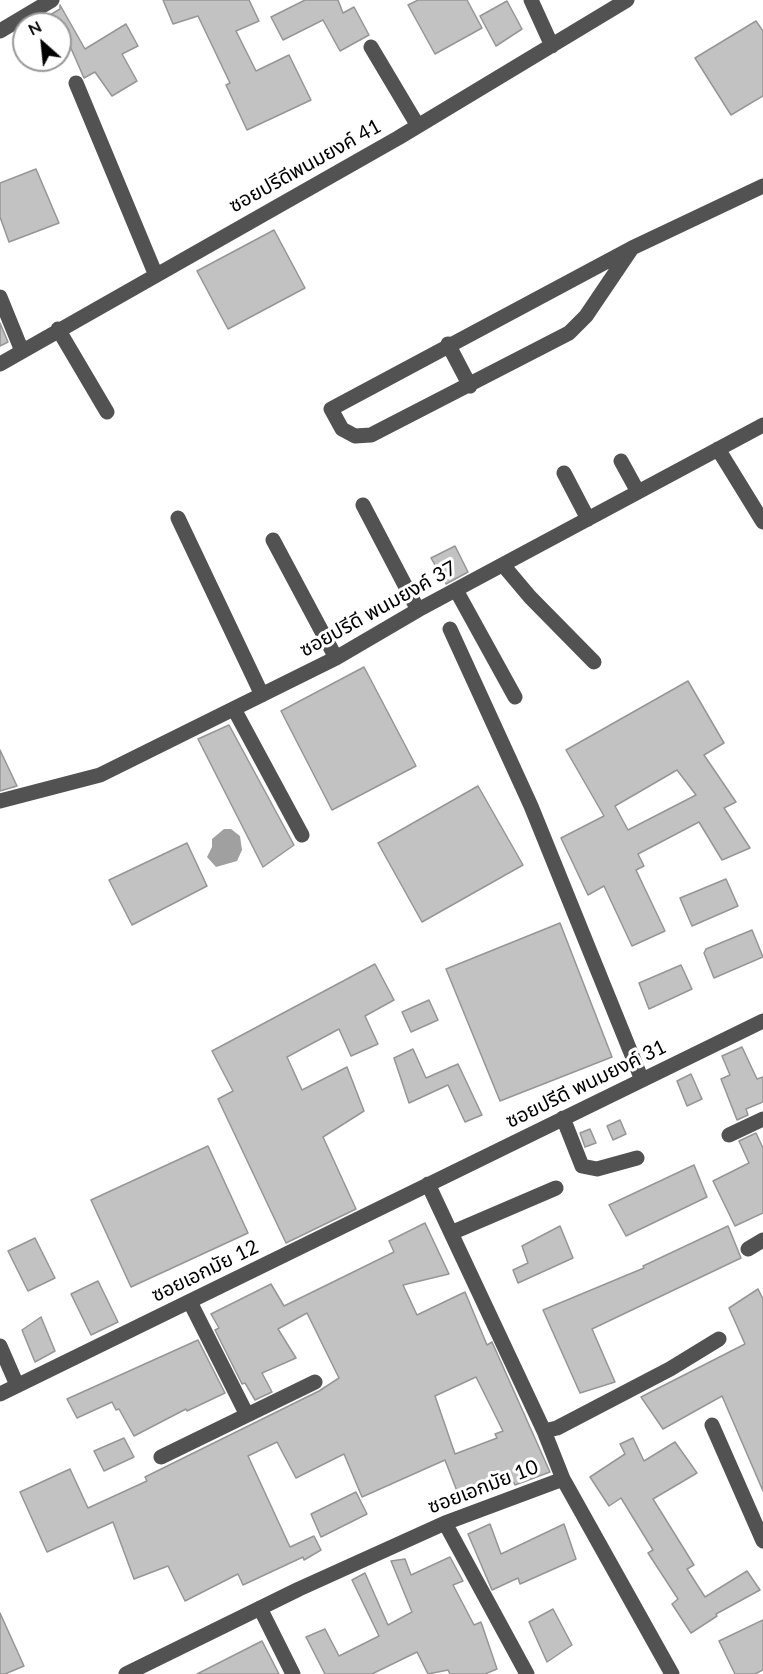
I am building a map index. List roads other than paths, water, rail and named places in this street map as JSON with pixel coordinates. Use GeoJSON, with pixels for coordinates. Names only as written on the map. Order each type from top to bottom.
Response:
{"type":"FeatureCollection","features":[{"type":"Feature","properties":{"kind":"street"},"geometry":{"type":"LineString","coordinates":[[0,31],[52,0]]}},
{"type":"Feature","properties":{"kind":"street"},"geometry":{"type":"LineString","coordinates":[[531,0],[552,46]]}},
{"type":"Feature","properties":{"kind":"street","name":"ซอยปรีดีพนมยงค์ 41"},"geometry":{"type":"LineString","coordinates":[[0,364],[155,273],[418,126],[552,46],[610,5],[627,0]]}},
{"type":"Feature","properties":{"kind":"street"},"geometry":{"type":"LineString","coordinates":[[371,47],[418,126]]}},
{"type":"Feature","properties":{"kind":"street"},"geometry":{"type":"LineString","coordinates":[[76,82],[155,273]]}},
{"type":"Feature","properties":{"kind":"street"},"geometry":{"type":"LineString","coordinates":[[632,248],[577,327],[470,386],[371,435],[355,436],[342,429],[331,409],[448,344],[632,248],[763,186]]}},
{"type":"Feature","properties":{"kind":"street"},"geometry":{"type":"LineString","coordinates":[[0,297],[22,351]]}},
{"type":"Feature","properties":{"kind":"street"},"geometry":{"type":"LineString","coordinates":[[58,329],[107,412]]}},
{"type":"Feature","properties":{"kind":"street"},"geometry":{"type":"LineString","coordinates":[[448,344],[470,386]]}},
{"type":"Feature","properties":{"kind":"street","name":"ซอยปรีดี พนมยงค์ 37"},"geometry":{"type":"LineString","coordinates":[[0,801],[100,775],[234,709],[336,658],[418,610],[763,425]]}},
{"type":"Feature","properties":{"kind":"street"},"geometry":{"type":"LineString","coordinates":[[718,449],[763,522]]}},
{"type":"Feature","properties":{"kind":"street"},"geometry":{"type":"LineString","coordinates":[[621,461],[638,492]]}},
{"type":"Feature","properties":{"kind":"street"},"geometry":{"type":"LineString","coordinates":[[564,473],[588,519]]}},
{"type":"Feature","properties":{"kind":"street"},"geometry":{"type":"LineString","coordinates":[[363,505],[418,610]]}},
{"type":"Feature","properties":{"kind":"street"},"geometry":{"type":"LineString","coordinates":[[178,518],[262,695]]}},
{"type":"Feature","properties":{"kind":"street"},"geometry":{"type":"LineString","coordinates":[[273,540],[336,658]]}},
{"type":"Feature","properties":{"kind":"street"},"geometry":{"type":"LineString","coordinates":[[503,565],[530,597],[594,662]]}},
{"type":"Feature","properties":{"kind":"street"},"geometry":{"type":"LineString","coordinates":[[456,590],[515,697]]}},
{"type":"Feature","properties":{"kind":"street"},"geometry":{"type":"LineString","coordinates":[[450,629],[531,806],[642,1080]]}},
{"type":"Feature","properties":{"kind":"street"},"geometry":{"type":"LineString","coordinates":[[234,709],[302,835]]}},
{"type":"Feature","properties":{"kind":"street","name":"ซอยปรีดี พนมยงค์ 31"},"geometry":{"type":"LineString","coordinates":[[428,1184],[763,1021]]}},
{"type":"Feature","properties":{"kind":"street"},"geometry":{"type":"LineString","coordinates":[[563,1118],[582,1166],[597,1168],[638,1158]]}},
{"type":"Feature","properties":{"kind":"street"},"geometry":{"type":"LineString","coordinates":[[729,1135],[763,1119]]}},
{"type":"Feature","properties":{"kind":"street","name":"ซอยเอกมัย 10"},"geometry":{"type":"LineString","coordinates":[[126,1674],[260,1608],[445,1523],[563,1479],[544,1431],[428,1184]]}},
{"type":"Feature","properties":{"kind":"street","name":"ซอยเอกมัย 12"},"geometry":{"type":"LineString","coordinates":[[0,1394],[428,1184]]}},
{"type":"Feature","properties":{"kind":"street"},"geometry":{"type":"LineString","coordinates":[[451,1233],[556,1188]]}},
{"type":"Feature","properties":{"kind":"street"},"geometry":{"type":"LineString","coordinates":[[748,1249],[763,1240]]}},
{"type":"Feature","properties":{"kind":"street"},"geometry":{"type":"LineString","coordinates":[[190,1302],[247,1415]]}},
{"type":"Feature","properties":{"kind":"street"},"geometry":{"type":"LineString","coordinates":[[544,1431],[557,1428],[670,1369],[719,1339]]}},
{"type":"Feature","properties":{"kind":"street"},"geometry":{"type":"LineString","coordinates":[[0,1346],[18,1385]]}},
{"type":"Feature","properties":{"kind":"street"},"geometry":{"type":"LineString","coordinates":[[161,1457],[315,1382]]}},
{"type":"Feature","properties":{"kind":"street"},"geometry":{"type":"LineString","coordinates":[[712,1425],[763,1541]]}},
{"type":"Feature","properties":{"kind":"street"},"geometry":{"type":"LineString","coordinates":[[563,1479],[672,1674]]}},
{"type":"Feature","properties":{"kind":"street"},"geometry":{"type":"LineString","coordinates":[[445,1523],[526,1674]]}},
{"type":"Feature","properties":{"kind":"street"},"geometry":{"type":"LineString","coordinates":[[260,1608],[292,1674]]}}]}
